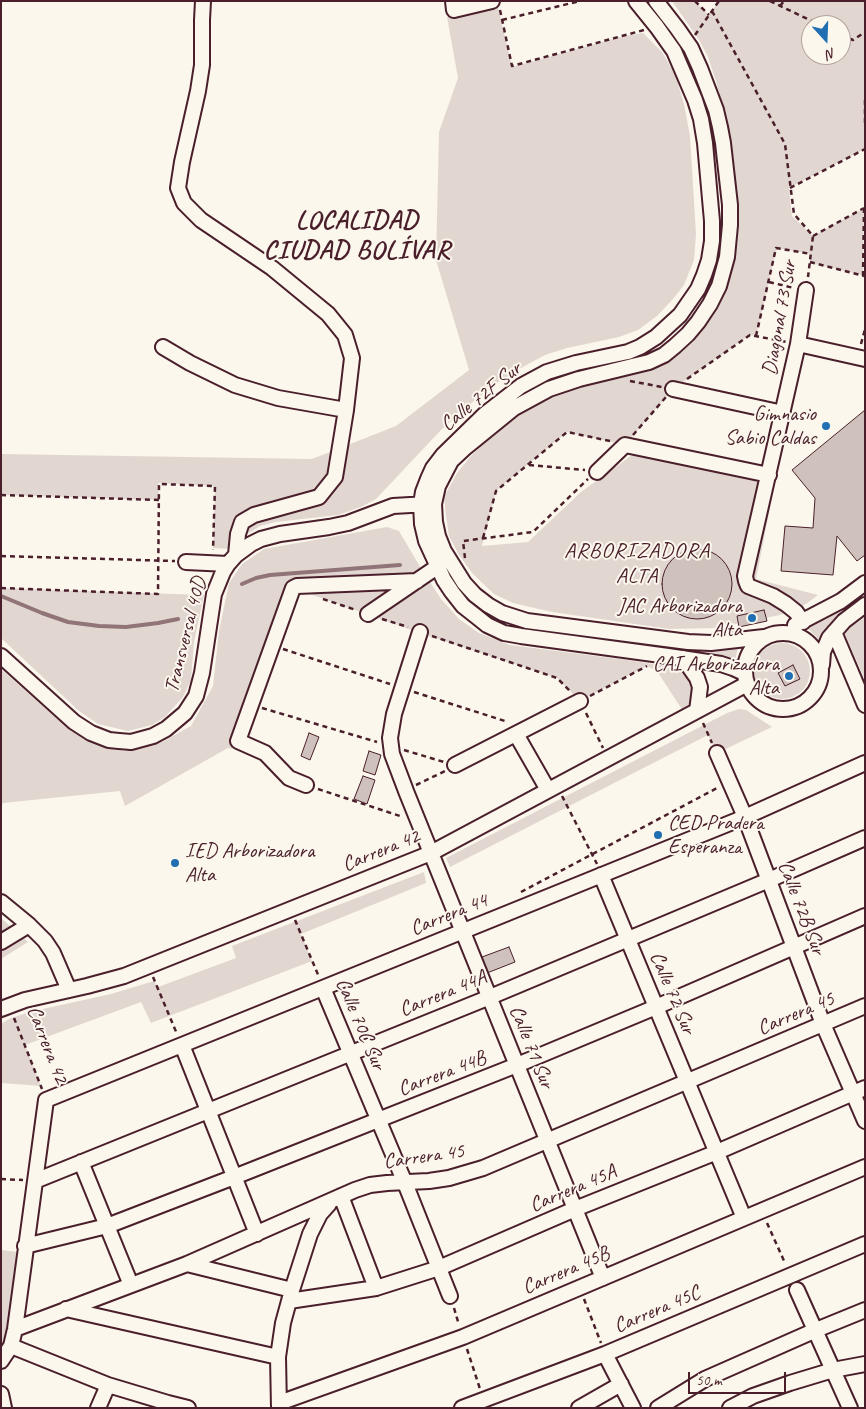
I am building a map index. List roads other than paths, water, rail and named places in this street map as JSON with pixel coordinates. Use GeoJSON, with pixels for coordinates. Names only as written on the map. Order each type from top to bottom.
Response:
{"type":"FeatureCollection","features":[{"type":"Feature","properties":{"kind":"street"},"geometry":{"type":"LineString","coordinates":[[186,562],[212,563],[232,559],[242,522],[254,515],[319,497],[335,477],[352,358],[345,336],[328,314],[272,268],[200,220],[184,203],[178,188],[202,66],[203,1]]}},
{"type":"Feature","properties":{"kind":"street"},"geometry":{"type":"LineString","coordinates":[[454,6],[492,1]]}},
{"type":"Feature","properties":{"kind":"street","name":"Calle 72F Sur"},"geometry":{"type":"LineString","coordinates":[[636,1],[674,51],[699,113],[705,143],[712,241],[709,260],[698,289],[680,315],[656,337],[640,347],[628,352],[563,366],[535,378],[511,393],[443,454],[428,479],[428,504],[438,536],[464,583],[475,595],[502,614],[527,621],[688,642],[726,642],[770,635]]}},
{"type":"Feature","properties":{"kind":"street","name":"Calle 72F Sur"},"geometry":{"type":"LineString","coordinates":[[656,1],[677,28],[700,68],[716,110],[720,127],[730,205],[730,225],[727,257],[719,286],[710,304],[688,334],[664,355],[649,362],[579,379],[549,389],[514,408],[451,461],[428,504],[422,524],[426,541],[444,580],[464,606],[487,625],[504,633],[521,636],[683,658],[727,666],[746,679]]}},
{"type":"Feature","properties":{"kind":"street","name":"Diagonal 73 Sur"},"geometry":{"type":"LineString","coordinates":[[803,622],[796,612],[786,604],[773,596],[748,586],[745,576],[798,344],[806,290]]}},
{"type":"Feature","properties":{"kind":"street"},"geometry":{"type":"LineString","coordinates":[[798,344],[865,360]]}},
{"type":"Feature","properties":{"kind":"street"},"geometry":{"type":"LineString","coordinates":[[163,347],[190,363],[235,385],[278,398],[346,410]]}},
{"type":"Feature","properties":{"kind":"street"},"geometry":{"type":"LineString","coordinates":[[673,388],[783,413]]}},
{"type":"Feature","properties":{"kind":"street"},"geometry":{"type":"LineString","coordinates":[[597,472],[625,444],[769,475]]}},
{"type":"Feature","properties":{"kind":"street","name":"Transversal 40D"},"geometry":{"type":"LineString","coordinates":[[1,656],[74,722],[91,733],[109,740],[131,742],[153,736],[166,729],[185,713],[196,696],[202,674],[214,594],[220,576],[232,559],[251,544],[270,536],[348,523],[393,506],[428,504]]}},
{"type":"Feature","properties":{"kind":"street"},"geometry":{"type":"LineString","coordinates":[[368,614],[437,567]]}},
{"type":"Feature","properties":{"kind":"street"},"geometry":{"type":"LineString","coordinates":[[306,785],[289,778],[265,753],[238,741],[293,588],[297,586],[417,581]]}},
{"type":"Feature","properties":{"kind":"street"},"geometry":{"type":"LineString","coordinates":[[865,583],[841,601],[803,622],[770,635],[756,644],[749,653],[746,664],[746,679],[756,697],[765,705],[789,709],[800,705],[810,698],[817,689],[821,677],[826,644],[834,632],[865,605]]}},
{"type":"Feature","properties":{"kind":"street","name":"Calle 71 Sur"},"geometry":{"type":"LineString","coordinates":[[420,632],[391,726],[391,746],[396,765],[603,1278]]}},
{"type":"Feature","properties":{"kind":"street"},"geometry":{"type":"LineString","coordinates":[[770,635],[785,632],[796,634],[806,639],[816,651],[822,666]]}},
{"type":"Feature","properties":{"kind":"street"},"geometry":{"type":"LineString","coordinates":[[834,632],[865,705]]}},
{"type":"Feature","properties":{"kind":"street"},"geometry":{"type":"LineString","coordinates":[[683,658],[694,673],[700,687],[697,711]]}},
{"type":"Feature","properties":{"kind":"street","name":"Carrera 42"},"geometry":{"type":"LineString","coordinates":[[5,1007],[25,1000],[104,982],[431,853],[697,711],[746,679]]}},
{"type":"Feature","properties":{"kind":"street"},"geometry":{"type":"LineString","coordinates":[[455,765],[580,701]]}},
{"type":"Feature","properties":{"kind":"street"},"geometry":{"type":"LineString","coordinates":[[516,734],[552,788]]}},
{"type":"Feature","properties":{"kind":"street","name":"Calle 72B Sur"},"geometry":{"type":"LineString","coordinates":[[717,753],[745,817],[823,1024],[859,1090],[865,1121]]}},
{"type":"Feature","properties":{"kind":"street","name":"Carrera 44"},"geometry":{"type":"LineString","coordinates":[[35,1181],[46,1100],[745,817],[865,763]]}},
{"type":"Feature","properties":{"kind":"street","name":"Carrera 44A"},"geometry":{"type":"LineString","coordinates":[[35,1181],[490,997],[865,838]]}},
{"type":"Feature","properties":{"kind":"street","name":"Calle 72 Sur"},"geometry":{"type":"LineString","coordinates":[[601,875],[744,1218]]}},
{"type":"Feature","properties":{"kind":"street"},"geometry":{"type":"LineString","coordinates":[[1,902],[29,925],[45,942],[53,953],[69,990]]}},
{"type":"Feature","properties":{"kind":"street","name":"Carrera 44B"},"geometry":{"type":"LineString","coordinates":[[25,1246],[107,1226],[517,1066],[865,916]]}},
{"type":"Feature","properties":{"kind":"street"},"geometry":{"type":"LineString","coordinates":[[1,942],[29,925]]}},
{"type":"Feature","properties":{"kind":"street","name":"Calle 70C Sur"},"geometry":{"type":"LineString","coordinates":[[323,988],[450,1296]]}},
{"type":"Feature","properties":{"kind":"street","name":"Carrera 45"},"geometry":{"type":"LineString","coordinates":[[15,1329],[187,1264],[370,1185],[449,1178],[483,1168],[865,1006]]}},
{"type":"Feature","properties":{"kind":"street"},"geometry":{"type":"LineString","coordinates":[[182,1045],[257,1234]]}},
{"type":"Feature","properties":{"kind":"street","name":"Carrera 45A"},"geometry":{"type":"LineString","coordinates":[[290,1295],[376,1288],[439,1268],[575,1209],[717,1152],[859,1090]]}},
{"type":"Feature","properties":{"kind":"street"},"geometry":{"type":"LineString","coordinates":[[81,1162],[131,1285]]}},
{"type":"Feature","properties":{"kind":"street","name":"Carrera 45B"},"geometry":{"type":"LineString","coordinates":[[279,1405],[463,1337],[865,1166]]}},
{"type":"Feature","properties":{"kind":"street"},"geometry":{"type":"LineString","coordinates":[[1,1360],[11,1346],[15,1329],[35,1181]]}},
{"type":"Feature","properties":{"kind":"street"},"geometry":{"type":"LineString","coordinates":[[279,1405],[278,1357],[283,1323],[290,1295],[310,1234],[320,1214],[328,1205],[341,1196],[376,1288]]}},
{"type":"Feature","properties":{"kind":"street","name":"Carrera 45C"},"geometry":{"type":"LineString","coordinates":[[462,1408],[605,1354],[865,1244]]}},
{"type":"Feature","properties":{"kind":"street"},"geometry":{"type":"LineString","coordinates":[[187,1264],[290,1295]]}},
{"type":"Feature","properties":{"kind":"street"},"geometry":{"type":"LineString","coordinates":[[798,1290],[850,1408]]}},
{"type":"Feature","properties":{"kind":"street"},"geometry":{"type":"LineString","coordinates":[[66,1309],[278,1357]]}},
{"type":"Feature","properties":{"kind":"street"},"geometry":{"type":"LineString","coordinates":[[658,1408],[705,1379],[865,1310]]}},
{"type":"Feature","properties":{"kind":"street"},"geometry":{"type":"LineString","coordinates":[[11,1346],[108,1385],[188,1408]]}},
{"type":"Feature","properties":{"kind":"street"},"geometry":{"type":"LineString","coordinates":[[605,1354],[633,1408]]}},
{"type":"Feature","properties":{"kind":"street"},"geometry":{"type":"LineString","coordinates":[[730,1408],[753,1396],[833,1370],[865,1364]]}},
{"type":"Feature","properties":{"kind":"street"},"geometry":{"type":"LineString","coordinates":[[580,1408],[621,1384]]}},
{"type":"Feature","properties":{"kind":"street"},"geometry":{"type":"LineString","coordinates":[[98,1408],[108,1385]]}},
{"type":"Feature","properties":{"kind":"street"},"geometry":{"type":"LineString","coordinates":[[1,1394],[4,1408]]}},
{"type":"Feature","properties":{"kind":"waterway"},"geometry":{"type":"LineString","coordinates":[[242,584],[270,575],[400,565]]}},
{"type":"Feature","properties":{"kind":"waterway"},"geometry":{"type":"LineString","coordinates":[[1,596],[68,622],[126,627],[178,619]]}},
{"type":"Feature","properties":{"kind":"place","name":"Gimnasio Sabio Caldas"},"geometry":{"type":"Point","coordinates":[826,426]}},
{"type":"Feature","properties":{"kind":"place","name":"JAC Arborizadora Alta"},"geometry":{"type":"Point","coordinates":[752,618]}},
{"type":"Feature","properties":{"kind":"place","name":"CAI Arborizadora Alta"},"geometry":{"type":"Point","coordinates":[789,676]}},
{"type":"Feature","properties":{"kind":"place","name":"CED Pradera Esperanza"},"geometry":{"type":"Point","coordinates":[658,835]}},
{"type":"Feature","properties":{"kind":"place","name":"IED Arborizadora Alta"},"geometry":{"type":"Point","coordinates":[175,863]}},
{"type":"Feature","properties":{"kind":"district","name":"LOCALIDAD CIUDAD BOLÍVAR"},"geometry":{"type":"Point","coordinates":[357,236]}},
{"type":"Feature","properties":{"kind":"district","name":"ARBORIZADORA ALTA"},"geometry":{"type":"Point","coordinates":[637,564]}}]}
